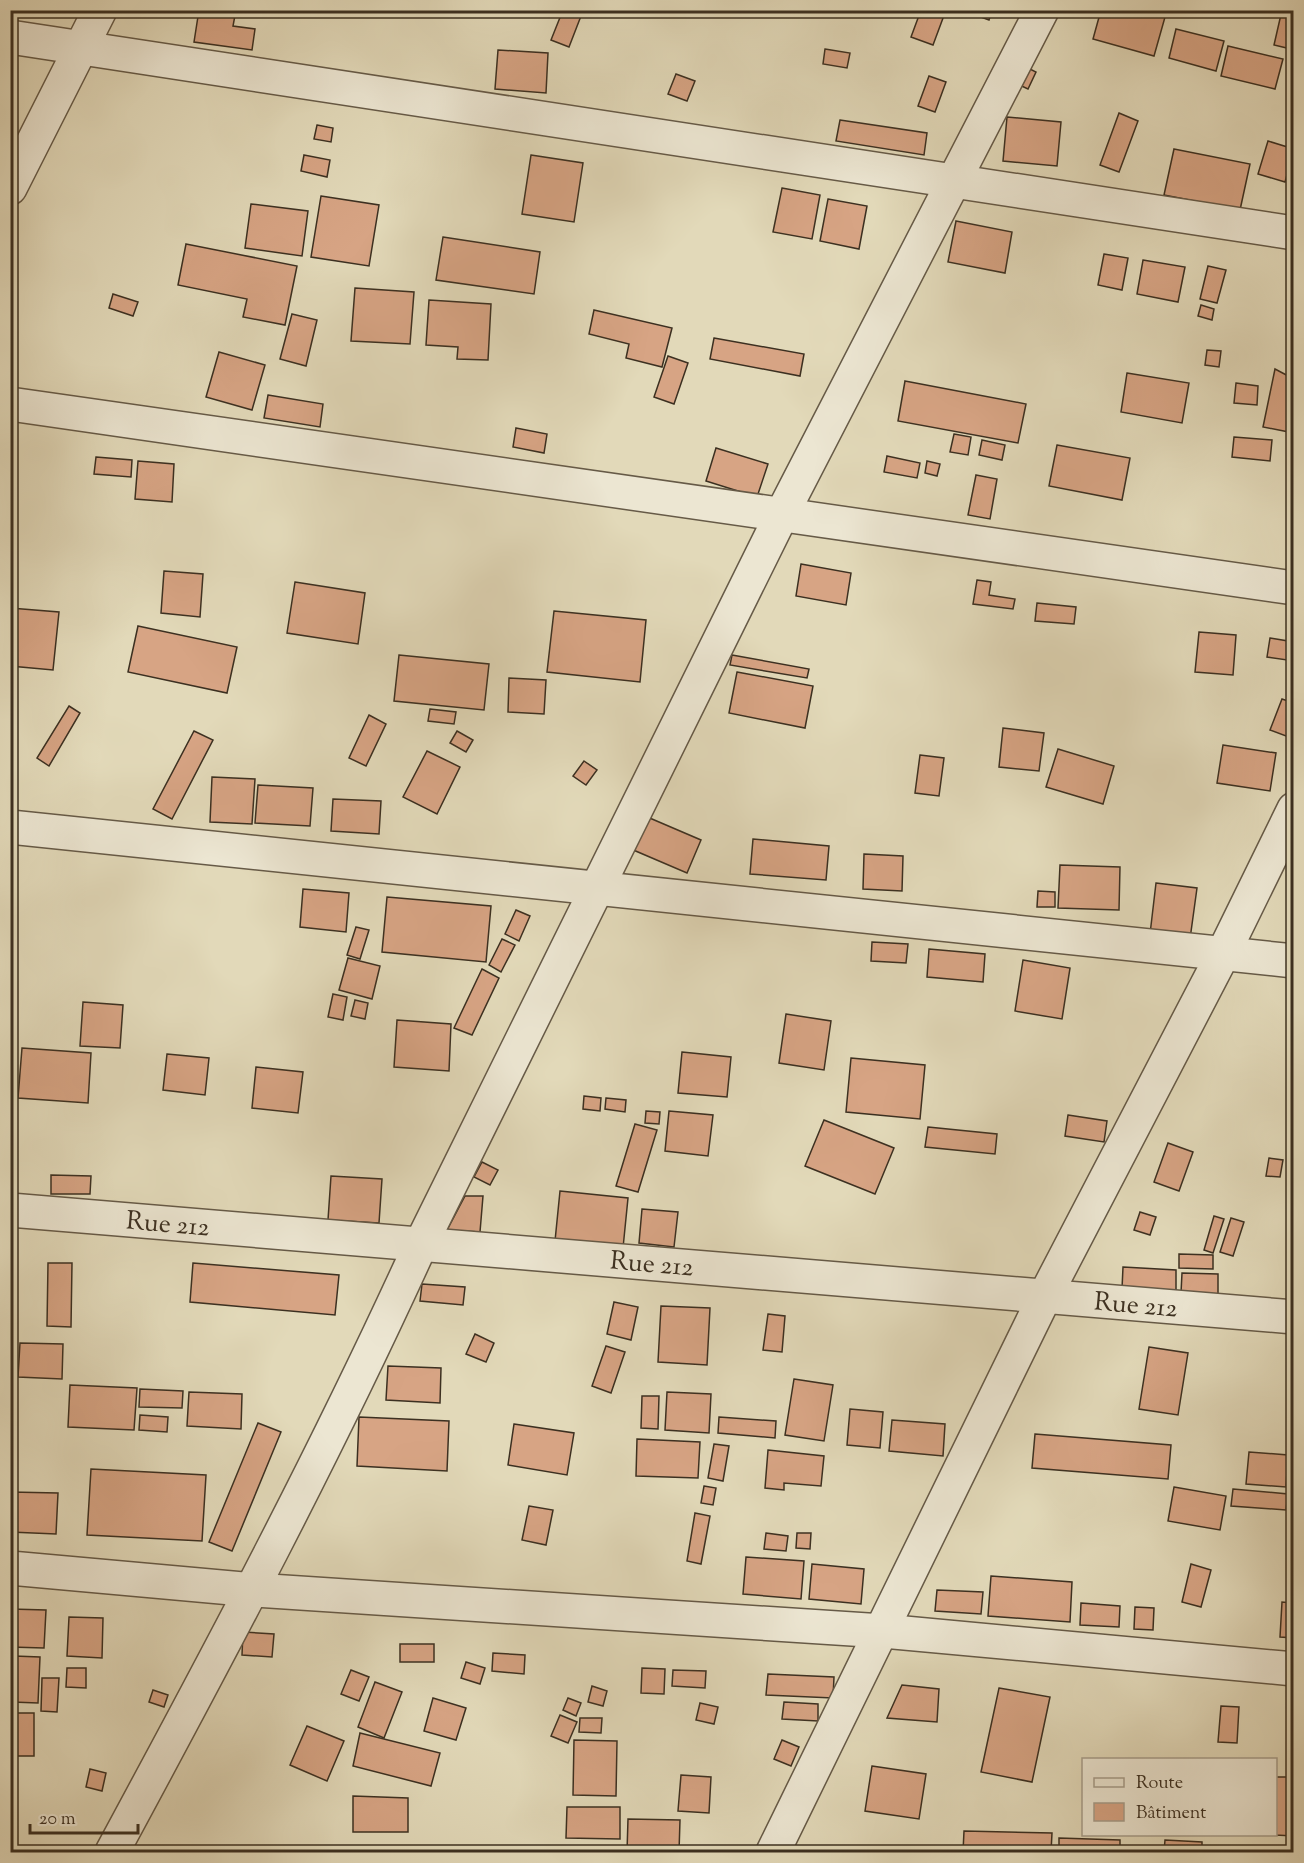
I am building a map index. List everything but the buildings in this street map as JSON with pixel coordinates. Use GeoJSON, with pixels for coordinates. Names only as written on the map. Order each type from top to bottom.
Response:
{"type":"FeatureCollection","features":[{"type":"Feature","properties":{"kind":"street"},"geometry":{"type":"LineString","coordinates":[[10,188],[83,48],[100,10]]}},
{"type":"Feature","properties":{"kind":"street"},"geometry":{"type":"LineString","coordinates":[[112,1852],[254,1590],[369,1358],[421,1244],[782,514],[1042,10]]}},
{"type":"Feature","properties":{"kind":"street"},"geometry":{"type":"LineString","coordinates":[[10,37],[1293,233]]}},
{"type":"Feature","properties":{"kind":"street"},"geometry":{"type":"LineString","coordinates":[[10,404],[1293,588]]}},
{"type":"Feature","properties":{"kind":"street"},"geometry":{"type":"LineString","coordinates":[[772,1852],[883,1631],[1045,1296],[1223,954],[1293,809]]}},
{"type":"Feature","properties":{"kind":"street"},"geometry":{"type":"LineString","coordinates":[[10,827],[1293,961]]}},
{"type":"Feature","properties":{"kind":"street","name":"Rue 212"},"geometry":{"type":"LineString","coordinates":[[10,1210],[1293,1317]]}},
{"type":"Feature","properties":{"kind":"street"},"geometry":{"type":"LineString","coordinates":[[10,1568],[254,1590],[883,1631],[1293,1669]]}}]}
